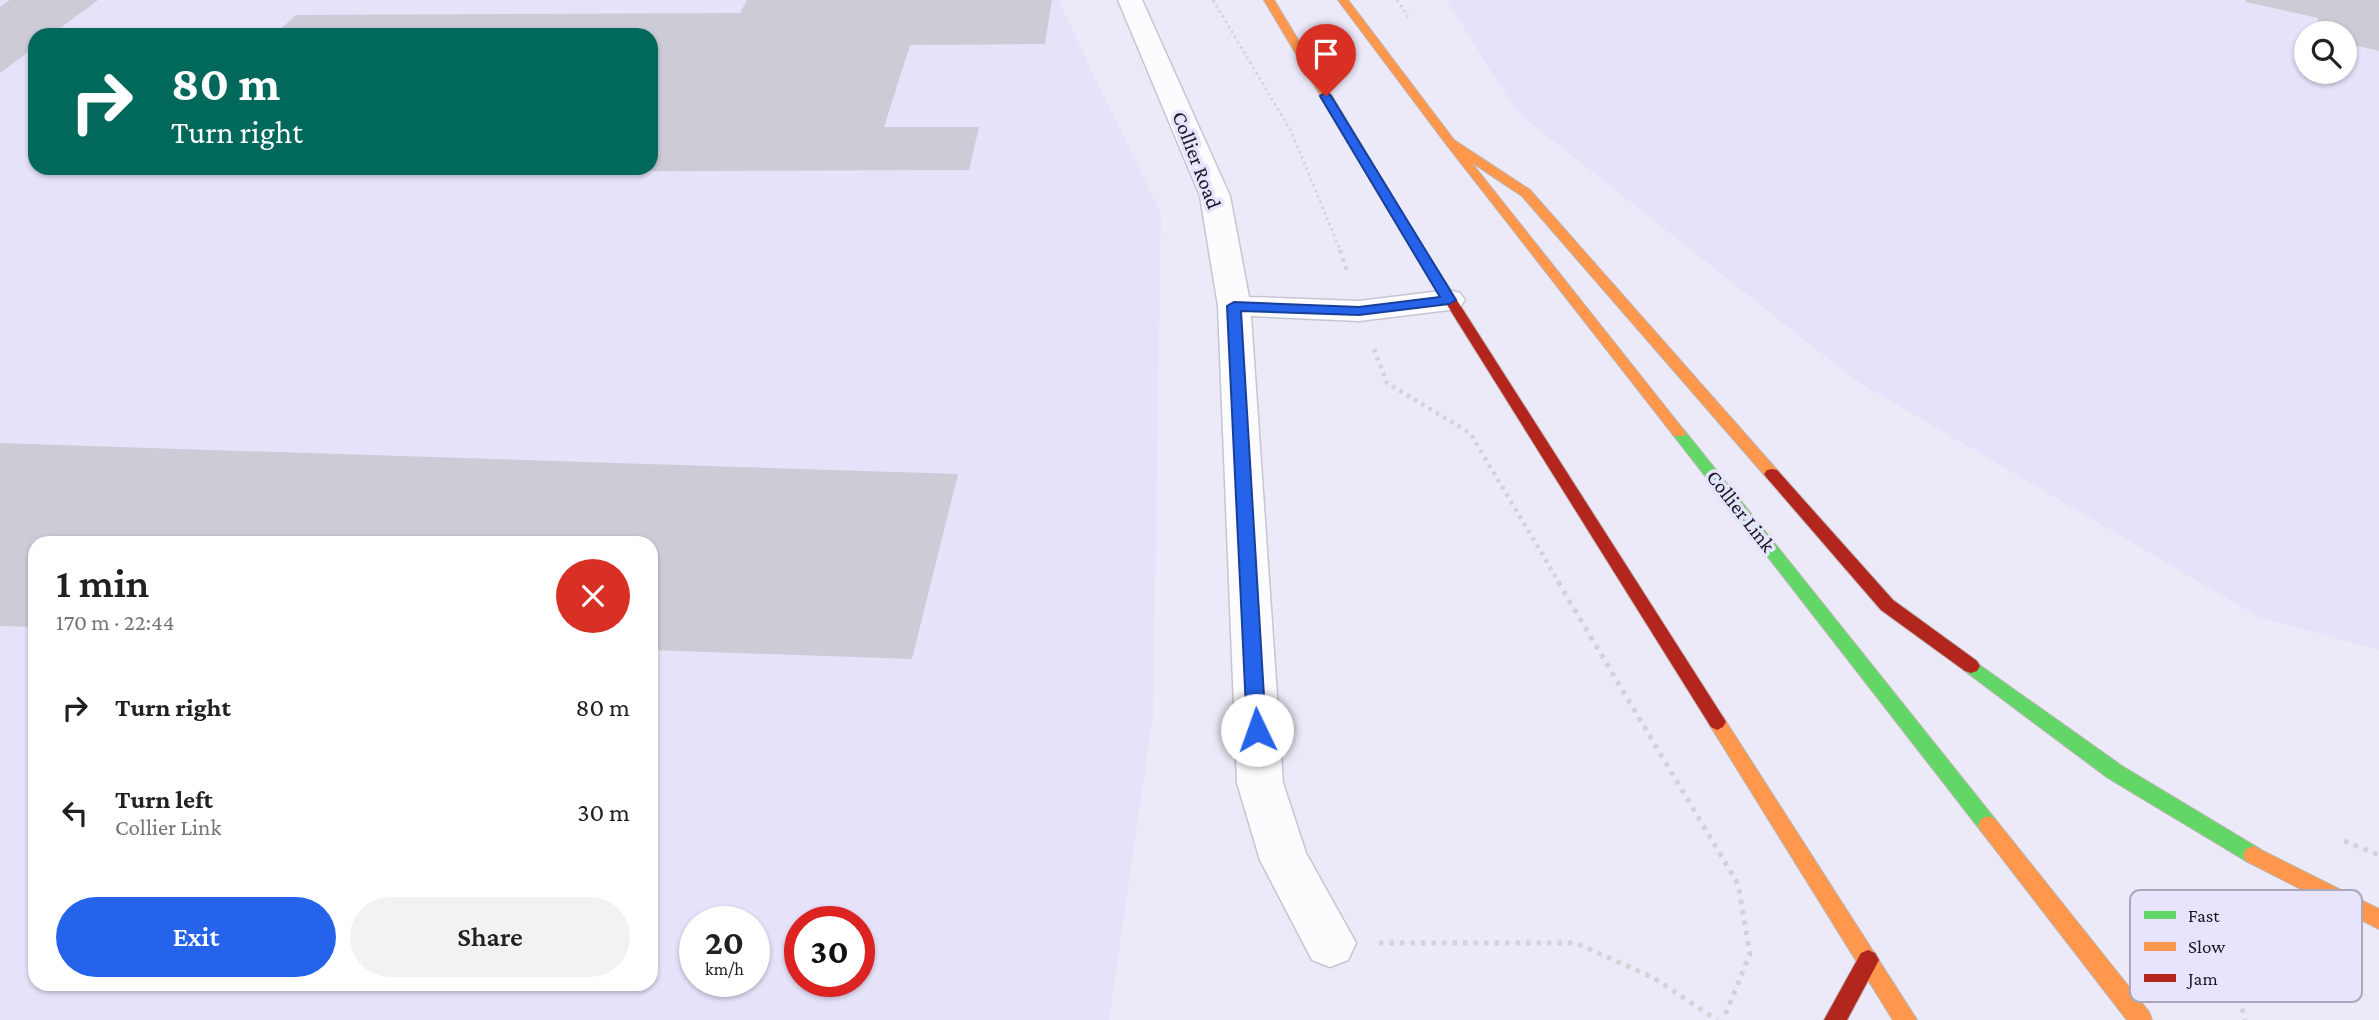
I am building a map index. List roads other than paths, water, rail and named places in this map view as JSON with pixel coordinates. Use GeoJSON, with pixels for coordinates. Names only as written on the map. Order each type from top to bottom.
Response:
{"type":"FeatureCollection","features":[{"type":"Feature","properties":{"kind":"main road"},"geometry":{"type":"LineString","coordinates":[[1269,0],[1449,300],[1906,1020]]}},
{"type":"Feature","properties":{"kind":"main road","name":"Collier Link"},"geometry":{"type":"LineString","coordinates":[[1343,0],[1450,142],[2141,1020]]}},
{"type":"Feature","properties":{"kind":"main road"},"geometry":{"type":"LineString","coordinates":[[1450,142],[1526,193],[1887,605],[2115,772],[2262,860],[2321,890]]}},
{"type":"Feature","properties":{"kind":"main road"},"geometry":{"type":"LineString","coordinates":[[2362,910],[2379,919]]}},
{"type":"Feature","properties":{"kind":"main road"},"geometry":{"type":"LineString","coordinates":[[1835,1020],[1868,960]]}},
{"type":"Feature","properties":{"kind":"street","name":"Collier Road"},"geometry":{"type":"LineString","coordinates":[[1130,0],[1215,197],[1234,306],[1259,783],[1284,860],[1329,943]]}},
{"type":"Feature","properties":{"kind":"street"},"geometry":{"type":"LineString","coordinates":[[1234,306],[1359,311],[1449,300]]}}]}
